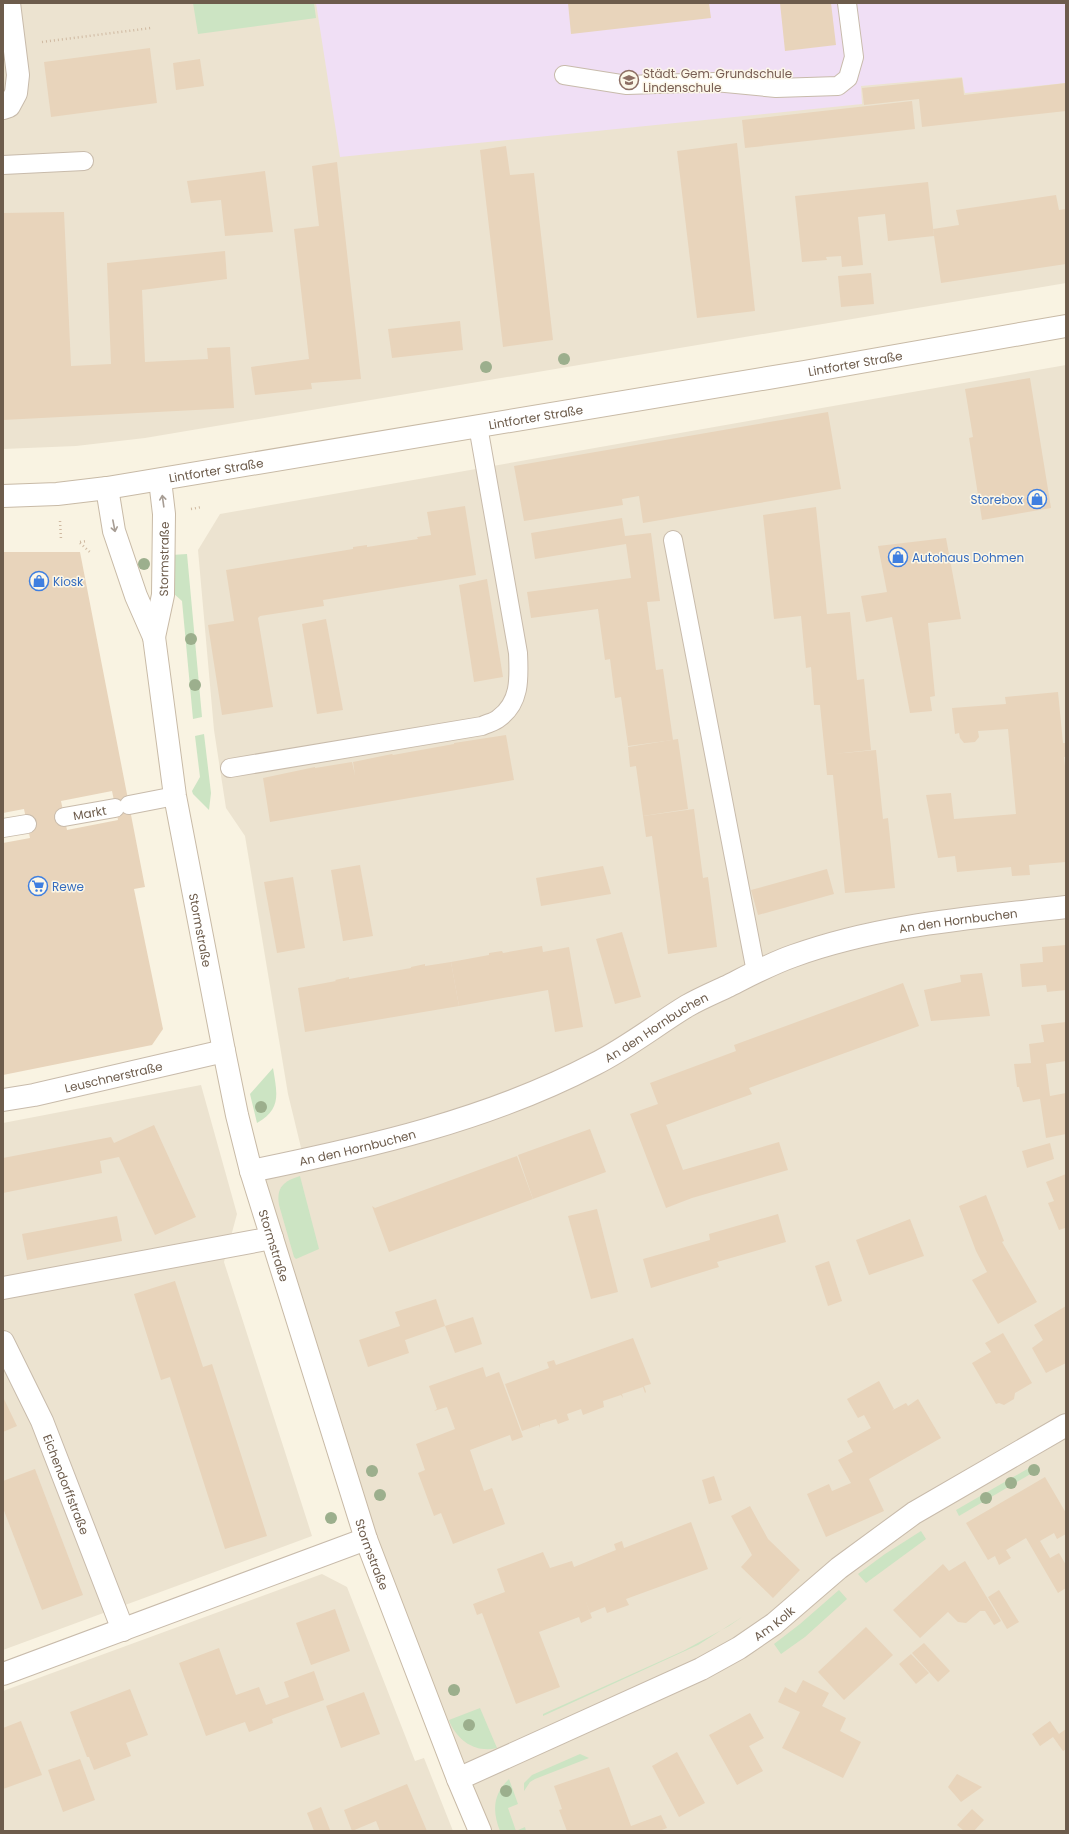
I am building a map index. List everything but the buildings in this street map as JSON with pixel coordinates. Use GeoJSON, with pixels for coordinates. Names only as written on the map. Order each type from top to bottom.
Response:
{"type":"FeatureCollection","features":[{"type":"Feature","properties":{"kind":"street"},"geometry":{"type":"LineString","coordinates":[[3,108],[9,106],[16,93],[18,75],[9,3]]}},
{"type":"Feature","properties":{"kind":"street","name":"Lintforter Straße"},"geometry":{"type":"LineString","coordinates":[[3,496],[57,494],[160,480],[1066,326]]}},
{"type":"Feature","properties":{"kind":"street","name":"Stormstraße"},"geometry":{"type":"LineString","coordinates":[[154,637],[163,595],[164,514],[160,480]]}},
{"type":"Feature","properties":{"kind":"street","name":"Stormstraße"},"geometry":{"type":"LineString","coordinates":[[107,488],[114,532],[136,596],[154,637],[175,796],[224,1051],[237,1115],[251,1171],[366,1539],[458,1779],[480,1831]]}},
{"type":"Feature","properties":{"kind":"street","name":"An den Hornbuchen"},"geometry":{"type":"LineString","coordinates":[[251,1171],[365,1147],[437,1127],[510,1102],[554,1084],[596,1064],[689,1005],[756,972],[821,947],[867,934],[906,926],[1066,907]]}},
{"type":"Feature","properties":{"kind":"street","name":"Leuschnerstraße"},"geometry":{"type":"LineString","coordinates":[[3,1100],[34,1095],[224,1051]]}},
{"type":"Feature","properties":{"kind":"street"},"geometry":{"type":"LineString","coordinates":[[3,1288],[272,1238]]}},
{"type":"Feature","properties":{"kind":"street","name":"Eichendorffstraße"},"geometry":{"type":"LineString","coordinates":[[3,1342],[42,1421],[124,1630]]}},
{"type":"Feature","properties":{"kind":"street","name":"Am Kolk"},"geometry":{"type":"LineString","coordinates":[[458,1779],[701,1669],[739,1648],[774,1624],[839,1568],[914,1513],[1066,1425]]}},
{"type":"Feature","properties":{"kind":"street"},"geometry":{"type":"LineString","coordinates":[[3,1674],[366,1539]]}},
{"type":"Feature","properties":{"kind":"lane"},"geometry":{"type":"LineString","coordinates":[[564,75],[627,85],[715,82],[776,88],[838,86],[848,78],[854,58],[847,3]]}},
{"type":"Feature","properties":{"kind":"lane"},"geometry":{"type":"LineString","coordinates":[[3,165],[84,161]]}},
{"type":"Feature","properties":{"kind":"lane"},"geometry":{"type":"LineString","coordinates":[[230,768],[482,726],[499,718],[516,697],[520,679],[518,653],[478,426]]}},
{"type":"Feature","properties":{"kind":"lane"},"geometry":{"type":"LineString","coordinates":[[673,540],[756,972]]}},
{"type":"Feature","properties":{"kind":"lane","name":"Markt"},"geometry":{"type":"LineString","coordinates":[[64,817],[175,796]]}},
{"type":"Feature","properties":{"kind":"lane"},"geometry":{"type":"LineString","coordinates":[[3,828],[27,824]]}},
{"type":"Feature","properties":{"kind":"path"},"geometry":{"type":"LineString","coordinates":[[14,46],[151,28]]}},
{"type":"Feature","properties":{"kind":"shaded area"},"geometry":{"type":"Polygon","coordinates":[[[3,3],[1066,3],[1066,283],[145,438],[76,446],[3,449],[3,3]]]}},
{"type":"Feature","properties":{"kind":"shaded area","name":"Städt. Gem. Grundschule Lindenschule"},"geometry":{"type":"Polygon","coordinates":[[[316,3],[1066,3],[1066,83],[965,93],[962,77],[861,86],[862,104],[340,157],[316,3]]]}},
{"type":"Feature","properties":{"kind":"shaded area"},"geometry":{"type":"Polygon","coordinates":[[[1066,365],[1066,1831],[480,1831],[458,1779],[251,1171],[304,1160],[288,1094],[245,836],[226,808],[214,730],[198,550],[220,514],[1066,365]],[[695,1673],[464,1777],[571,1741],[695,1673]]]}},
{"type":"Feature","properties":{"kind":"shaded area"},"geometry":{"type":"Polygon","coordinates":[[[201,1085],[237,1214],[224,1262],[312,1536],[3,1650],[3,1123],[201,1085]]]}},
{"type":"Feature","properties":{"kind":"shaded area"},"geometry":{"type":"Polygon","coordinates":[[[322,1574],[347,1587],[415,1761],[424,1758],[453,1831],[3,1831],[3,1691],[322,1574]]]}},
{"type":"Feature","properties":{"kind":"green space"},"geometry":{"type":"Polygon","coordinates":[[[193,3],[314,3],[316,18],[198,34],[193,3]]]}},
{"type":"Feature","properties":{"kind":"green space"},"geometry":{"type":"Polygon","coordinates":[[[187,554],[202,717],[193,719],[182,601],[173,593],[171,555],[187,554]]]}},
{"type":"Feature","properties":{"kind":"green space"},"geometry":{"type":"Polygon","coordinates":[[[204,734],[211,793],[209,810],[193,794],[192,791],[200,777],[195,736],[204,734]]]}},
{"type":"Feature","properties":{"kind":"green space"},"geometry":{"type":"Polygon","coordinates":[[[273,1068],[276,1085],[276,1100],[271,1112],[257,1123],[250,1094],[273,1068]]]}},
{"type":"Feature","properties":{"kind":"green space"},"geometry":{"type":"Polygon","coordinates":[[[300,1176],[319,1249],[296,1259],[294,1257],[278,1199],[282,1186],[290,1180],[300,1176]]]}},
{"type":"Feature","properties":{"kind":"green space"},"geometry":{"type":"Polygon","coordinates":[[[1036,1464],[1039,1469],[959,1516],[956,1510],[1036,1464]]]}},
{"type":"Feature","properties":{"kind":"green space"},"geometry":{"type":"Polygon","coordinates":[[[921,1531],[926,1539],[866,1583],[858,1574],[885,1554],[921,1531]]]}},
{"type":"Feature","properties":{"kind":"green space"},"geometry":{"type":"Polygon","coordinates":[[[839,1590],[847,1599],[805,1637],[781,1654],[774,1644],[800,1624],[839,1590]]]}},
{"type":"Feature","properties":{"kind":"green space"},"geometry":{"type":"Polygon","coordinates":[[[721,1630],[698,1645],[543,1716],[543,1714],[683,1651],[721,1630]]]}},
{"type":"Feature","properties":{"kind":"green space"},"geometry":{"type":"Polygon","coordinates":[[[480,1708],[497,1748],[482,1749],[463,1741],[450,1723],[449,1720],[480,1708]]]}},
{"type":"Feature","properties":{"kind":"green space"},"geometry":{"type":"Polygon","coordinates":[[[580,1754],[589,1758],[535,1779],[530,1782],[524,1791],[524,1783],[532,1775],[580,1754]]]}},
{"type":"Feature","properties":{"kind":"green space"},"geometry":{"type":"Polygon","coordinates":[[[509,1779],[518,1804],[508,1808],[516,1831],[500,1831],[497,1824],[495,1810],[497,1797],[509,1779]]]}},
{"type":"Feature","properties":{"kind":"green space"},"geometry":{"type":"Polygon","coordinates":[[[525,1827],[526,1831],[516,1831],[525,1827]]]}},
{"type":"Feature","properties":{"kind":"place","name":"Städt. Gem. Grundschule Lindenschule"},"geometry":{"type":"Point","coordinates":[629,80]}},
{"type":"Feature","properties":{"kind":"place","name":"Storebox"},"geometry":{"type":"Point","coordinates":[1037,499]}},
{"type":"Feature","properties":{"kind":"place","name":"Autohaus Dohmen"},"geometry":{"type":"Point","coordinates":[898,557]}},
{"type":"Feature","properties":{"kind":"place","name":"Kiosk"},"geometry":{"type":"Point","coordinates":[39,581]}},
{"type":"Feature","properties":{"kind":"place","name":"Rewe"},"geometry":{"type":"Point","coordinates":[38,886]}}]}
